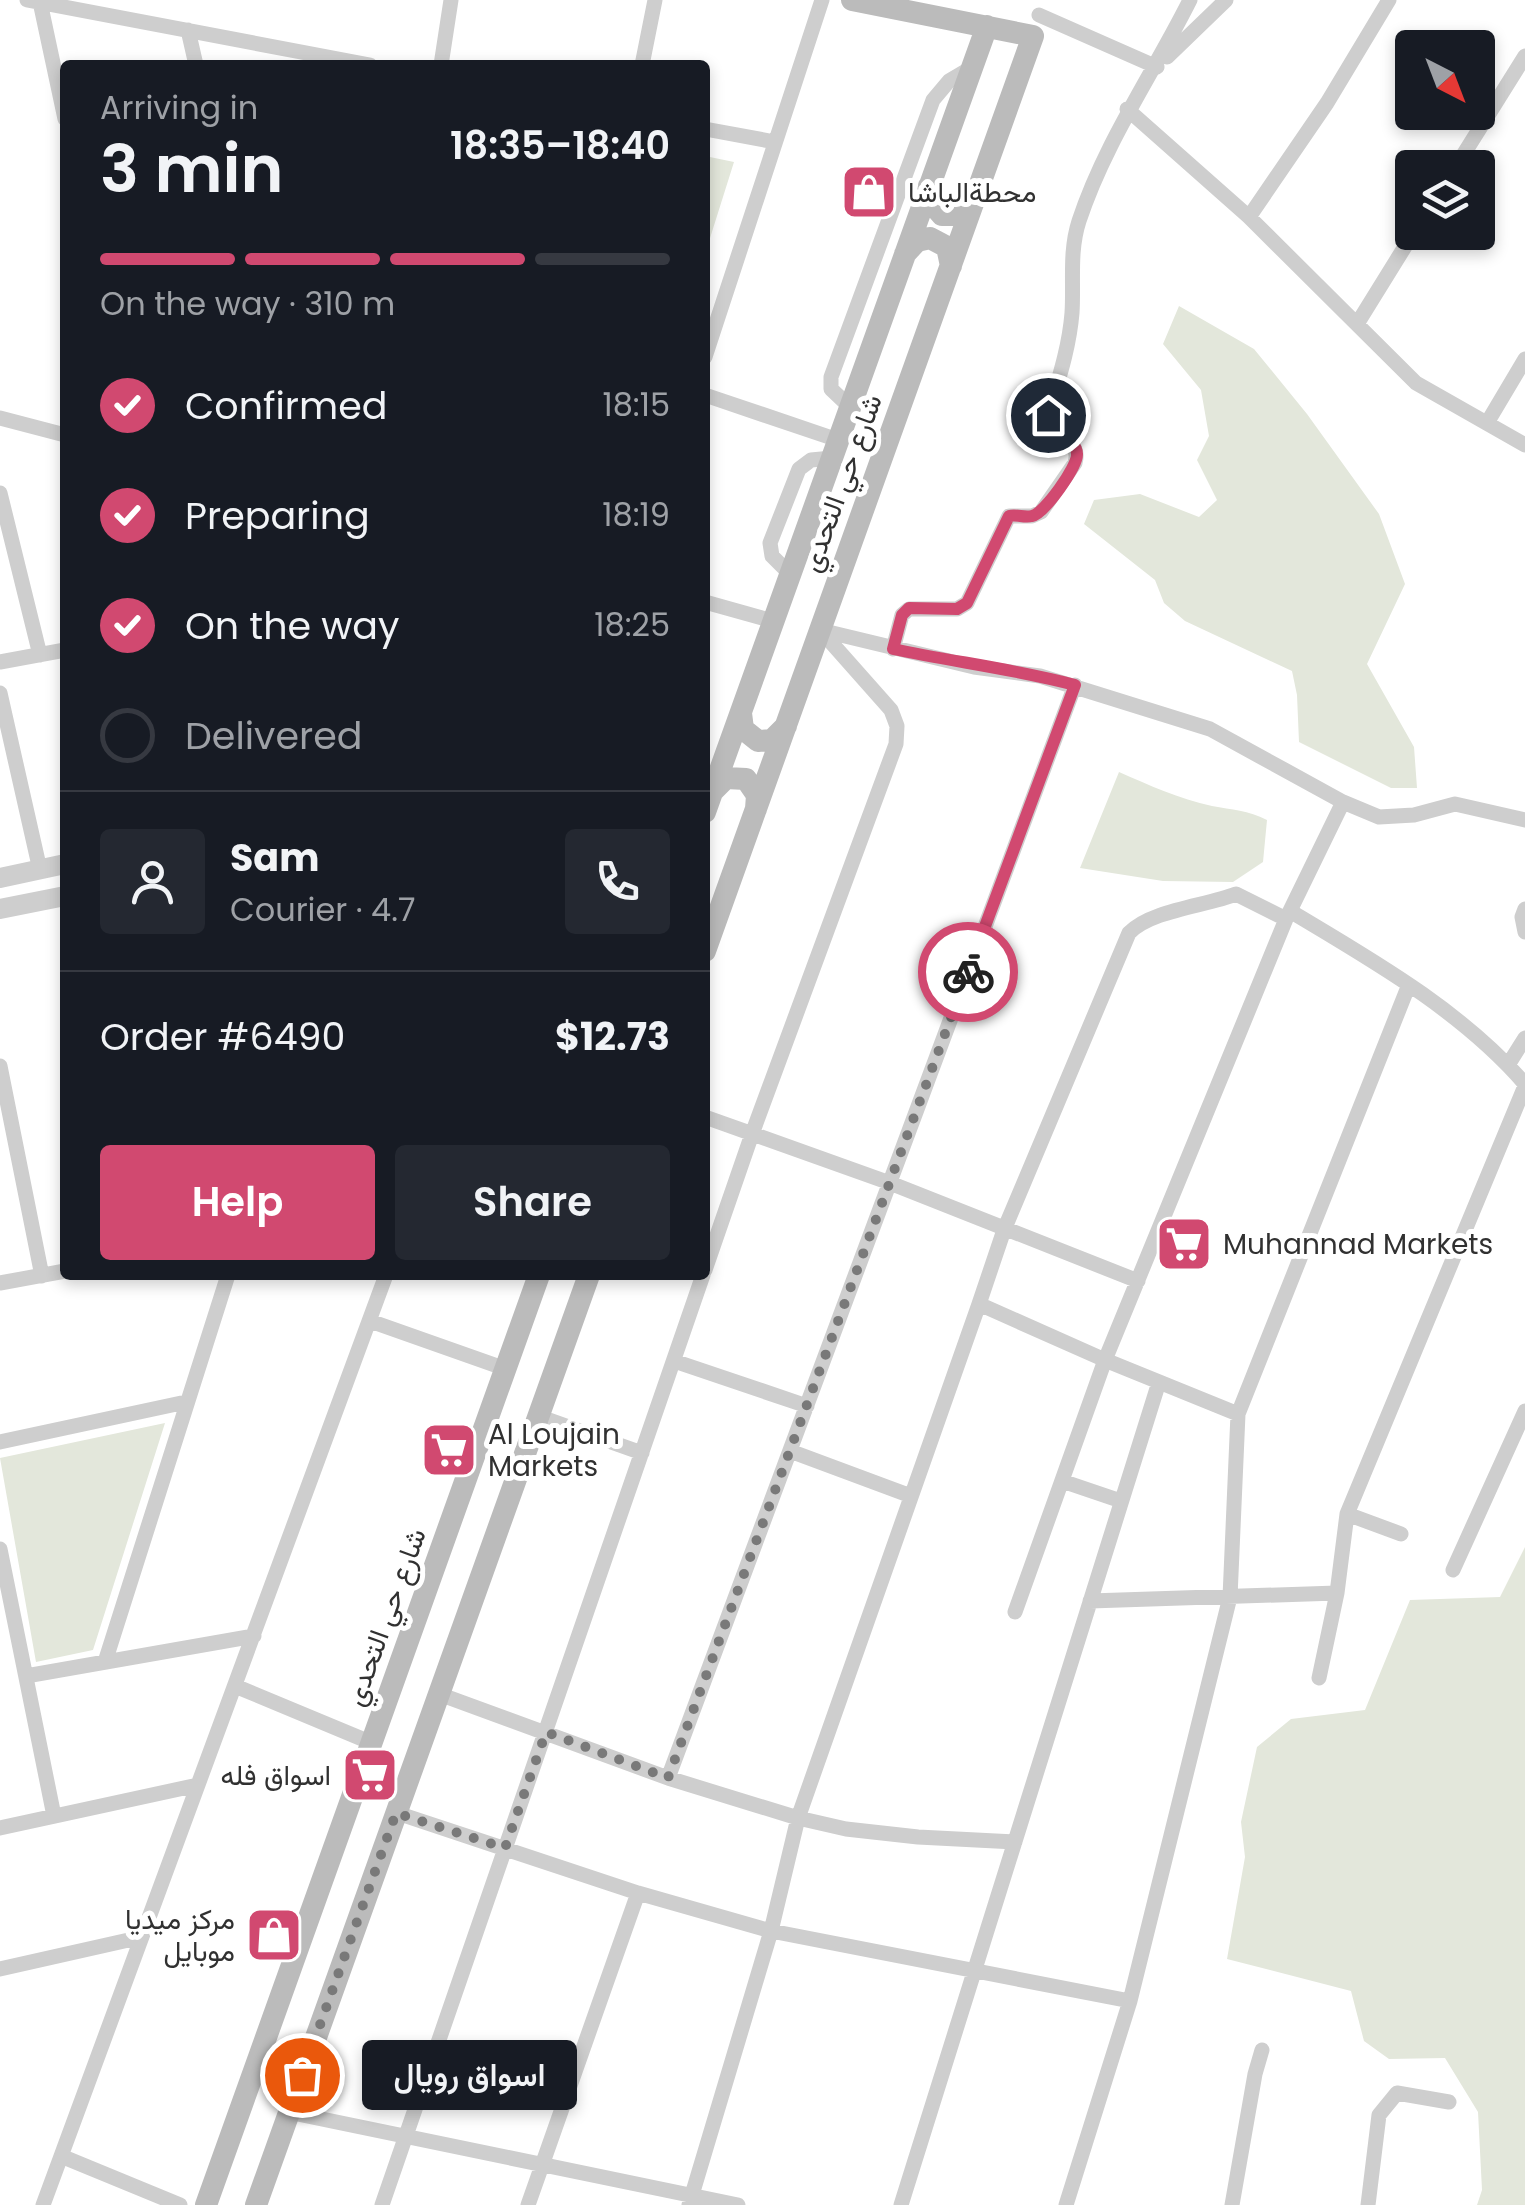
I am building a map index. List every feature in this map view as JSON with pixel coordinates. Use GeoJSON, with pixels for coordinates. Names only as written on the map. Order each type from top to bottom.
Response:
{"type":"FeatureCollection","features":[{"type":"Feature","properties":{"kind":"main road"},"geometry":{"type":"LineString","coordinates":[[852,0],[908,5],[986,26],[1036,17]]}},
{"type":"Feature","properties":{"kind":"main road","name":"شارع حي التحدي"},"geometry":{"type":"LineString","coordinates":[[710,937],[951,266],[1036,17]]}},
{"type":"Feature","properties":{"kind":"main road","name":"شارع حي التحدي"},"geometry":{"type":"LineString","coordinates":[[710,799],[986,26]]}},
{"type":"Feature","properties":{"kind":"main road"},"geometry":{"type":"LineString","coordinates":[[929,186],[932,206],[948,216],[961,215],[974,200]]}},
{"type":"Feature","properties":{"kind":"main road"},"geometry":{"type":"LineString","coordinates":[[904,256],[911,244],[930,238],[947,247],[951,266]]}},
{"type":"Feature","properties":{"kind":"main road"},"geometry":{"type":"LineString","coordinates":[[742,709],[743,729],[758,741],[778,737],[786,726]]}},
{"type":"Feature","properties":{"kind":"main road"},"geometry":{"type":"LineString","coordinates":[[710,801],[726,778],[746,779],[758,795],[756,808]]}},
{"type":"Feature","properties":{"kind":"main road","name":"شارع حي التحدي"},"geometry":{"type":"LineString","coordinates":[[206,2205],[537,1280]]}},
{"type":"Feature","properties":{"kind":"main road"},"geometry":{"type":"LineString","coordinates":[[256,2205],[587,1280]]}},
{"type":"Feature","properties":{"kind":"street"},"geometry":{"type":"LineString","coordinates":[[128,19],[133,0]]}},
{"type":"Feature","properties":{"kind":"street"},"geometry":{"type":"LineString","coordinates":[[443,60],[451,0]]}},
{"type":"Feature","properties":{"kind":"street"},"geometry":{"type":"LineString","coordinates":[[643,60],[655,0]]}},
{"type":"Feature","properties":{"kind":"street"},"geometry":{"type":"LineString","coordinates":[[710,342],[822,0]]}},
{"type":"Feature","properties":{"kind":"street"},"geometry":{"type":"LineString","coordinates":[[893,649],[902,615],[909,608],[957,609],[967,603],[1009,516],[1042,512],[1075,464],[1078,454],[1074,445],[1050,427],[1047,419],[1070,333],[1074,240],[1086,202],[1127,109],[1157,66],[1190,0]]}},
{"type":"Feature","properties":{"kind":"street"},"geometry":{"type":"LineString","coordinates":[[1157,66],[1226,0]]}},
{"type":"Feature","properties":{"kind":"street"},"geometry":{"type":"LineString","coordinates":[[1249,217],[1327,102],[1389,0]]}},
{"type":"Feature","properties":{"kind":"street"},"geometry":{"type":"LineString","coordinates":[[60,99],[34,1],[331,60]]}},
{"type":"Feature","properties":{"kind":"street"},"geometry":{"type":"LineString","coordinates":[[1036,17],[1157,66]]}},
{"type":"Feature","properties":{"kind":"street"},"geometry":{"type":"LineString","coordinates":[[188,30],[195,60]]}},
{"type":"Feature","properties":{"kind":"street"},"geometry":{"type":"LineString","coordinates":[[1466,150],[1525,56]]}},
{"type":"Feature","properties":{"kind":"street"},"geometry":{"type":"LineString","coordinates":[[850,407],[832,389],[831,376],[933,100],[949,81],[972,68]]}},
{"type":"Feature","properties":{"kind":"street"},"geometry":{"type":"LineString","coordinates":[[1127,109],[1249,217],[1416,383],[1525,444]]}},
{"type":"Feature","properties":{"kind":"street"},"geometry":{"type":"LineString","coordinates":[[710,130],[775,142]]}},
{"type":"Feature","properties":{"kind":"street"},"geometry":{"type":"LineString","coordinates":[[1357,324],[1403,250]]}},
{"type":"Feature","properties":{"kind":"street"},"geometry":{"type":"LineString","coordinates":[[1487,423],[1525,359]]}},
{"type":"Feature","properties":{"kind":"street"},"geometry":{"type":"LineString","coordinates":[[710,397],[835,449]]}},
{"type":"Feature","properties":{"kind":"street"},"geometry":{"type":"LineString","coordinates":[[0,418],[60,434]]}},
{"type":"Feature","properties":{"kind":"street"},"geometry":{"type":"LineString","coordinates":[[0,494],[40,654]]}},
{"type":"Feature","properties":{"kind":"street"},"geometry":{"type":"LineString","coordinates":[[710,603],[773,621]]}},
{"type":"Feature","properties":{"kind":"street"},"geometry":{"type":"LineString","coordinates":[[820,630],[974,667],[1016,670],[1210,729],[1343,802],[1379,817],[1455,804],[1525,820]]}},
{"type":"Feature","properties":{"kind":"street"},"geometry":{"type":"LineString","coordinates":[[710,1256],[898,735],[891,710],[820,630]]}},
{"type":"Feature","properties":{"kind":"street"},"geometry":{"type":"LineString","coordinates":[[0,662],[60,651]]}},
{"type":"Feature","properties":{"kind":"street"},"geometry":{"type":"LineString","coordinates":[[668,1778],[1075,685]]}},
{"type":"Feature","properties":{"kind":"street"},"geometry":{"type":"LineString","coordinates":[[0,693],[40,870]]}},
{"type":"Feature","properties":{"kind":"street"},"geometry":{"type":"LineString","coordinates":[[1015,1612],[1105,1360],[1288,915],[1343,802]]}},
{"type":"Feature","properties":{"kind":"street"},"geometry":{"type":"LineString","coordinates":[[0,878],[60,865]]}},
{"type":"Feature","properties":{"kind":"street"},"geometry":{"type":"LineString","coordinates":[[691,2200],[771,1931],[798,1818],[1004,1230],[1129,933],[1150,919],[1222,901],[1233,894],[1288,915],[1408,987],[1496,1051],[1525,1085],[1347,1514],[1319,1678]]}},
{"type":"Feature","properties":{"kind":"street"},"geometry":{"type":"LineString","coordinates":[[0,909],[60,897]]}},
{"type":"Feature","properties":{"kind":"street"},"geometry":{"type":"LineString","coordinates":[[1525,909],[1525,932]]}},
{"type":"Feature","properties":{"kind":"street"},"geometry":{"type":"LineString","coordinates":[[1066,2205],[1130,2001],[1230,1597],[1238,1414],[1408,987]]}},
{"type":"Feature","properties":{"kind":"street"},"geometry":{"type":"LineString","coordinates":[[1508,1065],[1525,1038]]}},
{"type":"Feature","properties":{"kind":"street"},"geometry":{"type":"LineString","coordinates":[[0,1070],[42,1276]]}},
{"type":"Feature","properties":{"kind":"street"},"geometry":{"type":"LineString","coordinates":[[710,1119],[890,1182],[1138,1281]]}},
{"type":"Feature","properties":{"kind":"street"},"geometry":{"type":"LineString","coordinates":[[0,1283],[60,1272]]}},
{"type":"Feature","properties":{"kind":"street"},"geometry":{"type":"LineString","coordinates":[[105,1662],[226,1280]]}},
{"type":"Feature","properties":{"kind":"street"},"geometry":{"type":"LineString","coordinates":[[43,2205],[384,1280]]}},
{"type":"Feature","properties":{"kind":"street"},"geometry":{"type":"LineString","coordinates":[[382,2205],[702,1280]]}},
{"type":"Feature","properties":{"kind":"street"},"geometry":{"type":"LineString","coordinates":[[980,1304],[1238,1414]]}},
{"type":"Feature","properties":{"kind":"street"},"geometry":{"type":"LineString","coordinates":[[370,1321],[506,1369]]}},
{"type":"Feature","properties":{"kind":"street"},"geometry":{"type":"LineString","coordinates":[[674,1360],[807,1406]]}},
{"type":"Feature","properties":{"kind":"street"},"geometry":{"type":"LineString","coordinates":[[901,2205],[1159,1382]]}},
{"type":"Feature","properties":{"kind":"street"},"geometry":{"type":"LineString","coordinates":[[0,1442],[186,1402]]}},
{"type":"Feature","properties":{"kind":"street"},"geometry":{"type":"LineString","coordinates":[[1453,1570],[1525,1412]]}},
{"type":"Feature","properties":{"kind":"street"},"geometry":{"type":"LineString","coordinates":[[538,1416],[642,1453]]}},
{"type":"Feature","properties":{"kind":"street"},"geometry":{"type":"LineString","coordinates":[[790,1451],[911,1496]]}},
{"type":"Feature","properties":{"kind":"street"},"geometry":{"type":"LineString","coordinates":[[1062,1481],[1122,1500]]}},
{"type":"Feature","properties":{"kind":"street"},"geometry":{"type":"LineString","coordinates":[[1347,1514],[1402,1534]]}},
{"type":"Feature","properties":{"kind":"street"},"geometry":{"type":"LineString","coordinates":[[0,1549],[54,1816]]}},
{"type":"Feature","properties":{"kind":"street"},"geometry":{"type":"LineString","coordinates":[[1090,1601],[1336,1593]]}},
{"type":"Feature","properties":{"kind":"street"},"geometry":{"type":"LineString","coordinates":[[26,1676],[254,1636]]}},
{"type":"Feature","properties":{"kind":"street"},"geometry":{"type":"LineString","coordinates":[[235,1686],[372,1743]]}},
{"type":"Feature","properties":{"kind":"street"},"geometry":{"type":"LineString","coordinates":[[439,1694],[668,1778],[798,1818],[846,1829],[918,1837],[1015,1842]]}},
{"type":"Feature","properties":{"kind":"street"},"geometry":{"type":"LineString","coordinates":[[0,1828],[198,1785]]}},
{"type":"Feature","properties":{"kind":"street"},"geometry":{"type":"LineString","coordinates":[[396,1813],[638,1893],[771,1931],[1130,2001]]}},
{"type":"Feature","properties":{"kind":"street"},"geometry":{"type":"LineString","coordinates":[[528,2205],[638,1893]]}},
{"type":"Feature","properties":{"kind":"street"},"geometry":{"type":"LineString","coordinates":[[0,1968],[142,1937]]}},
{"type":"Feature","properties":{"kind":"street"},"geometry":{"type":"LineString","coordinates":[[1232,2205],[1262,2050]]}},
{"type":"Feature","properties":{"kind":"street"},"geometry":{"type":"LineString","coordinates":[[1368,2205],[1380,2115],[1397,2093],[1449,2102]]}},
{"type":"Feature","properties":{"kind":"street"},"geometry":{"type":"LineString","coordinates":[[288,2112],[542,2164],[691,2200],[738,2205]]}},
{"type":"Feature","properties":{"kind":"street"},"geometry":{"type":"LineString","coordinates":[[61,2156],[180,2205]]}},
{"type":"Feature","properties":{"kind":"shaded area"},"geometry":{"type":"Polygon","coordinates":[[[710,157],[734,162],[710,238],[710,157]]]}},
{"type":"Feature","properties":{"kind":"shaded area"},"geometry":{"type":"Polygon","coordinates":[[[1179,306],[1254,349],[1379,514],[1405,584],[1367,664],[1414,747],[1417,788],[1391,788],[1299,742],[1292,671],[1185,621],[1164,603],[1155,580],[1084,524],[1094,500],[1140,494],[1199,517],[1217,500],[1197,460],[1209,436],[1201,390],[1163,344],[1179,306]]]}},
{"type":"Feature","properties":{"kind":"shaded area"},"geometry":{"type":"Polygon","coordinates":[[[1119,772],[1188,800],[1267,820],[1263,862],[1233,882],[1163,881],[1080,868],[1119,772]]]}},
{"type":"Feature","properties":{"kind":"shaded area"},"geometry":{"type":"Polygon","coordinates":[[[165,1423],[93,1650],[36,1662],[0,1458],[165,1423]]]}},
{"type":"Feature","properties":{"kind":"shaded area"},"geometry":{"type":"Polygon","coordinates":[[[1525,1547],[1525,2205],[1477,2205],[1482,2190],[1478,2112],[1445,2058],[1389,2059],[1364,2041],[1351,1991],[1227,1959],[1245,1857],[1241,1822],[1257,1747],[1291,1719],[1365,1710],[1410,1600],[1500,1597],[1525,1547]]]}},
{"type":"Feature","properties":{"kind":"way so far"},"geometry":{"type":"LineString","coordinates":[[302,2075],[396,1813],[505,1848],[546,1732],[668,1778],[968,972]]}},
{"type":"Feature","properties":{"kind":"place","name":"محطةالباشا"},"geometry":{"type":"Point","coordinates":[869,192]}},
{"type":"Feature","properties":{"kind":"place","name":"Muhannad Markets"},"geometry":{"type":"Point","coordinates":[1184,1244]}},
{"type":"Feature","properties":{"kind":"place","name":"Al Loujain Markets"},"geometry":{"type":"Point","coordinates":[449,1450]}},
{"type":"Feature","properties":{"kind":"place","name":"اسواق فله"},"geometry":{"type":"Point","coordinates":[370,1775]}},
{"type":"Feature","properties":{"kind":"place","name":"مركز ميديا موبايل"},"geometry":{"type":"Point","coordinates":[274,1935]}},
{"type":"Feature","properties":{"kind":"place","name":"اسواق رويال"},"geometry":{"type":"Point","coordinates":[302,2075]}},
{"type":"Feature","properties":{"kind":"route"},"geometry":{"type":"LineString","coordinates":[[968,972],[1075,685],[1016,670],[974,667],[893,649],[902,615],[909,608],[962,607],[1009,516],[1032,516],[1046,508],[1078,454],[1074,445],[1050,427],[1048,415]]}}]}
